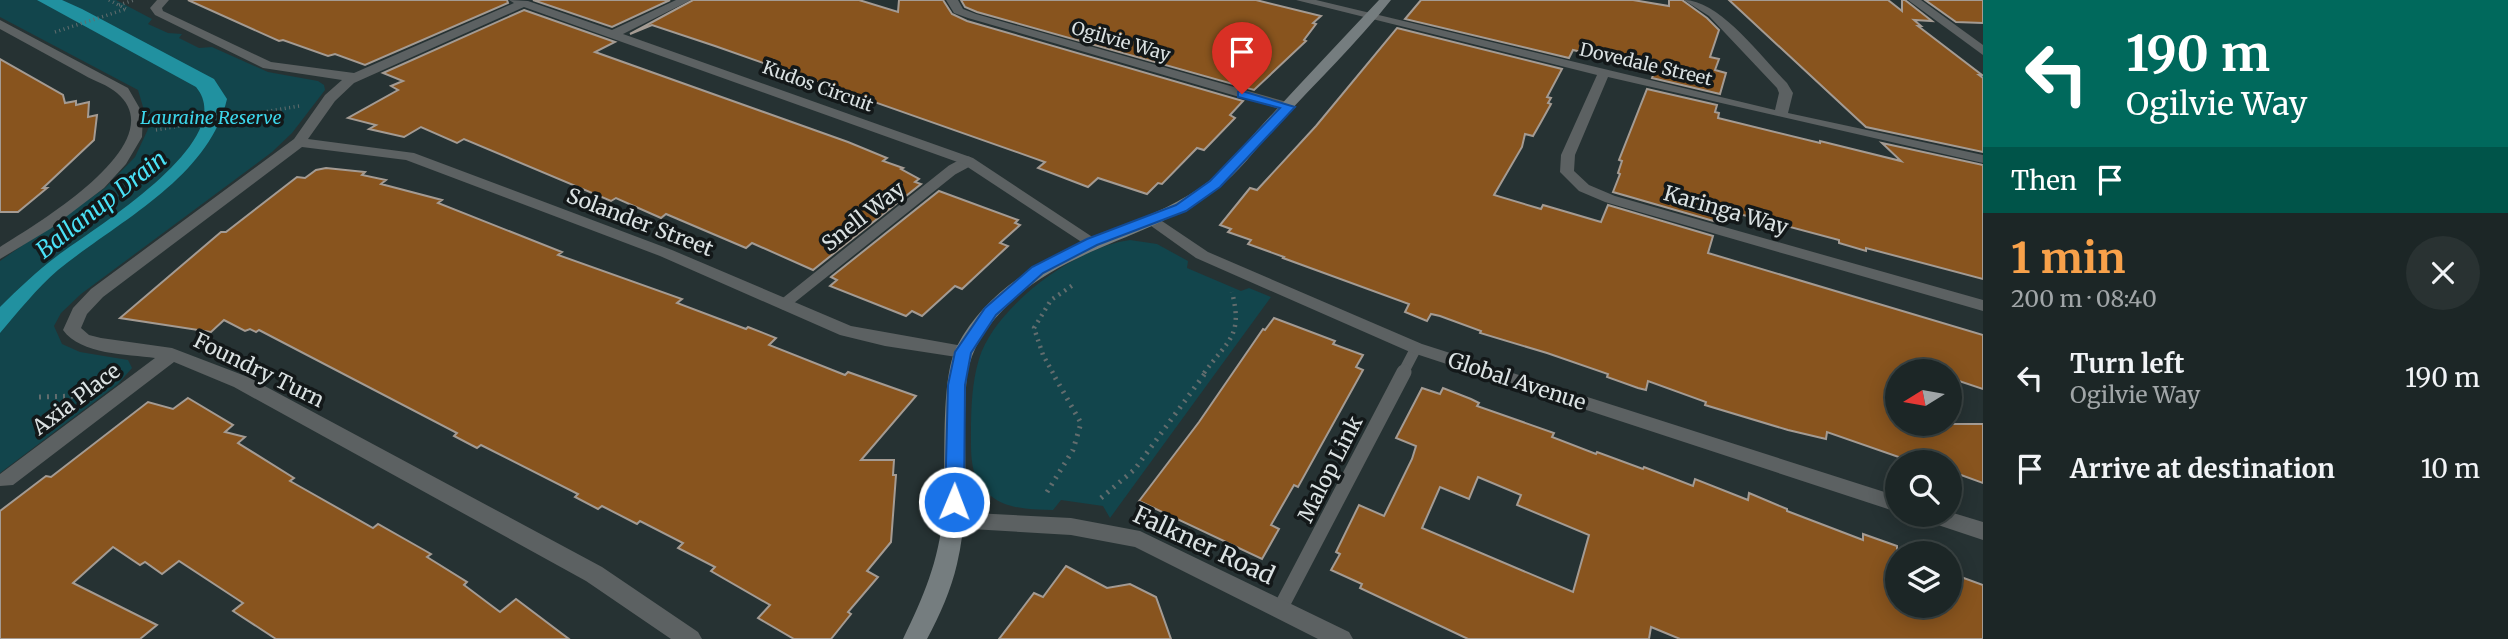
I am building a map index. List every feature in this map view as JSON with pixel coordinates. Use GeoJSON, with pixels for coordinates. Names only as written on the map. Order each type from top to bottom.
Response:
{"type":"FeatureCollection","features":[{"type":"Feature","properties":{"kind":"street"},"geometry":{"type":"LineString","coordinates":[[163,0],[156,8],[159,13],[267,65],[354,78]]}},
{"type":"Feature","properties":{"kind":"street"},"geometry":{"type":"LineString","coordinates":[[614,34],[685,0]]}},
{"type":"Feature","properties":{"kind":"street","name":"Ogilvie Way"},"geometry":{"type":"LineString","coordinates":[[952,0],[958,11],[972,16],[1289,107]]}},
{"type":"Feature","properties":{"kind":"street","name":"Dovedale Street"},"geometry":{"type":"LineString","coordinates":[[1302,0],[1781,115],[1983,159]]}},
{"type":"Feature","properties":{"kind":"street"},"geometry":{"type":"LineString","coordinates":[[915,639],[929,616],[944,579],[954,520],[956,385],[963,352],[991,312],[1012,290],[1038,270],[1092,242],[1181,208],[1215,184],[1385,0]]}},
{"type":"Feature","properties":{"kind":"street"},"geometry":{"type":"LineString","coordinates":[[1689,0],[1713,14],[1782,86],[1786,93],[1781,115]]}},
{"type":"Feature","properties":{"kind":"street"},"geometry":{"type":"LineString","coordinates":[[1914,0],[1977,43],[1983,51]]}},
{"type":"Feature","properties":{"kind":"street","name":"Foundry Turn"},"geometry":{"type":"LineString","coordinates":[[519,2],[354,78],[330,98],[299,142],[97,293],[82,307],[72,330],[83,339],[172,354],[241,382],[594,574],[690,639]]}},
{"type":"Feature","properties":{"kind":"street","name":"Kudos Circuit"},"geometry":{"type":"LineString","coordinates":[[519,2],[968,161],[1092,242]]}},
{"type":"Feature","properties":{"kind":"street"},"geometry":{"type":"LineString","coordinates":[[0,24],[123,91],[136,106],[139,122],[133,143],[107,177],[66,210],[0,254]]}},
{"type":"Feature","properties":{"kind":"street","name":"Karinga Way"},"geometry":{"type":"LineString","coordinates":[[1604,72],[1568,155],[1567,172],[1584,188],[1610,199],[1983,306]]}},
{"type":"Feature","properties":{"kind":"street","name":"Solander Street"},"geometry":{"type":"LineString","coordinates":[[299,142],[409,156],[666,253],[846,331],[963,352]]}},
{"type":"Feature","properties":{"kind":"street","name":"Global Avenue"},"geometry":{"type":"LineString","coordinates":[[1153,220],[1202,256],[1416,348],[1885,500]]}},
{"type":"Feature","properties":{"kind":"street","name":"Axia Place"},"geometry":{"type":"LineString","coordinates":[[6,480],[172,354]]}},
{"type":"Feature","properties":{"kind":"street","name":"Falkner Road"},"geometry":{"type":"LineString","coordinates":[[954,520],[1064,524],[1104,530],[1140,540],[1340,639]]}},
{"type":"Feature","properties":{"kind":"street"},"geometry":{"type":"LineString","coordinates":[[1962,524],[1983,531]]}},
{"type":"Feature","properties":{"kind":"lane","name":"Snell Way"},"geometry":{"type":"LineString","coordinates":[[784,304],[952,170],[968,161]]}},
{"type":"Feature","properties":{"kind":"lane","name":"Malop Link"},"geometry":{"type":"LineString","coordinates":[[1280,610],[1416,348]]}},
{"type":"Feature","properties":{"kind":"path"},"geometry":{"type":"LineString","coordinates":[[62,30],[126,9],[109,0]]}},
{"type":"Feature","properties":{"kind":"path"},"geometry":{"type":"LineString","coordinates":[[119,5],[134,0]]}},
{"type":"Feature","properties":{"kind":"path"},"geometry":{"type":"LineString","coordinates":[[164,128],[291,107]]}},
{"type":"Feature","properties":{"kind":"path"},"geometry":{"type":"LineString","coordinates":[[1047,492],[1080,433],[1077,413],[1043,355],[1034,328],[1051,300],[1073,285]]}},
{"type":"Feature","properties":{"kind":"path"},"geometry":{"type":"LineString","coordinates":[[1101,498],[1135,469],[1235,331],[1238,317],[1232,292]]}},
{"type":"Feature","properties":{"kind":"path"},"geometry":{"type":"LineString","coordinates":[[39,397],[60,395]]}},
{"type":"Feature","properties":{"kind":"green space","name":"Lauraine Reserve"},"geometry":{"type":"Polygon","coordinates":[[[0,0],[116,0],[152,19],[148,24],[168,33],[182,34],[179,38],[199,48],[212,47],[268,72],[318,81],[324,85],[325,90],[292,133],[272,152],[81,294],[61,313],[54,326],[62,344],[80,352],[128,360],[132,368],[118,384],[0,473],[0,261],[105,188],[135,157],[149,127],[138,90],[0,17],[0,0]]]}},
{"type":"Feature","properties":{"kind":"green space"},"geometry":{"type":"Polygon","coordinates":[[[1130,240],[1157,244],[1188,261],[1187,268],[1241,291],[1249,288],[1271,297],[1110,518],[1103,506],[1061,500],[1053,510],[1021,508],[998,501],[984,490],[975,476],[971,451],[973,386],[979,359],[988,339],[1002,319],[1040,282],[1086,254],[1130,240]]]}},
{"type":"Feature","properties":{"kind":"water"},"geometry":{"type":"Polygon","coordinates":[[[37,0],[62,0],[82,9],[214,79],[227,99],[217,127],[201,152],[181,175],[133,216],[58,270],[0,333],[0,307],[50,262],[156,182],[181,157],[198,132],[204,109],[196,87],[37,0]]]}},
{"type":"Feature","properties":{"kind":"building"},"geometry":{"type":"Polygon","coordinates":[[[188,0],[507,0],[508,3],[365,65],[335,54],[328,56],[283,40],[279,41],[188,0]]]}},
{"type":"Feature","properties":{"kind":"building"},"geometry":{"type":"Polygon","coordinates":[[[533,0],[670,0],[612,27],[533,0]]]}},
{"type":"Feature","properties":{"kind":"building"},"geometry":{"type":"Polygon","coordinates":[[[693,0],[859,0],[898,12],[899,0],[943,0],[952,14],[967,21],[1243,101],[1230,115],[1235,118],[1204,150],[1197,148],[1162,184],[1158,183],[1147,194],[1098,178],[1088,187],[1038,168],[1045,162],[715,46],[652,25],[630,34],[693,0]]]}},
{"type":"Feature","properties":{"kind":"building"},"geometry":{"type":"Polygon","coordinates":[[[961,0],[1256,0],[1321,16],[1313,23],[1316,24],[1304,40],[1306,41],[1254,90],[977,12],[965,7],[961,0]]]}},
{"type":"Feature","properties":{"kind":"building"},"geometry":{"type":"Polygon","coordinates":[[[1421,0],[1633,0],[1669,6],[1669,0],[1682,0],[1719,30],[1710,57],[1719,59],[1715,70],[1726,73],[1720,94],[1652,78],[1655,70],[1573,50],[1569,58],[1405,19],[1421,0]]]}},
{"type":"Feature","properties":{"kind":"building"},"geometry":{"type":"Polygon","coordinates":[[[1729,0],[1888,0],[1902,11],[1902,0],[1905,0],[1932,21],[1914,20],[1921,26],[1918,26],[1982,75],[1979,75],[1983,78],[1983,152],[1866,127],[1729,0]]]}},
{"type":"Feature","properties":{"kind":"building"},"geometry":{"type":"Polygon","coordinates":[[[1925,0],[1983,0],[1983,23],[1956,22],[1925,0]]]}},
{"type":"Feature","properties":{"kind":"building"},"geometry":{"type":"Polygon","coordinates":[[[524,10],[615,42],[595,52],[887,158],[883,161],[903,168],[901,169],[919,179],[915,182],[921,184],[813,270],[752,243],[746,248],[666,214],[661,218],[616,198],[611,201],[464,139],[457,143],[421,127],[404,137],[369,129],[376,125],[348,118],[398,90],[391,86],[403,81],[383,73],[524,10]]]}},
{"type":"Feature","properties":{"kind":"building"},"geometry":{"type":"Polygon","coordinates":[[[1397,28],[1562,69],[1547,97],[1551,98],[1548,103],[1551,104],[1533,136],[1525,134],[1522,147],[1494,195],[1541,209],[1543,205],[1601,222],[1608,205],[1713,236],[1708,253],[1983,335],[1983,389],[1962,382],[1962,359],[1885,359],[1885,436],[1962,436],[1962,424],[1983,424],[1983,483],[1962,475],[1962,450],[1885,450],[1885,452],[1827,432],[1826,439],[1788,430],[1705,405],[1706,402],[1648,381],[1646,390],[1638,388],[1607,377],[1608,374],[1480,333],[1481,331],[1440,316],[1431,314],[1427,321],[1405,312],[1409,304],[1248,244],[1251,240],[1228,232],[1231,229],[1220,225],[1250,188],[1257,190],[1316,126],[1397,28]]]}},
{"type":"Feature","properties":{"kind":"building"},"geometry":{"type":"Polygon","coordinates":[[[0,59],[63,95],[65,103],[76,101],[76,105],[89,102],[88,117],[97,115],[94,140],[43,188],[47,188],[18,212],[0,212],[0,59]]]}},
{"type":"Feature","properties":{"kind":"building"},"geometry":{"type":"Polygon","coordinates":[[[1647,89],[1717,105],[1715,112],[1719,113],[1718,118],[1820,143],[1901,161],[1882,143],[1983,165],[1983,279],[1866,248],[1866,251],[1839,243],[1839,240],[1756,218],[1721,210],[1717,222],[1613,192],[1620,174],[1618,173],[1622,161],[1619,160],[1647,89]]]}},
{"type":"Feature","properties":{"kind":"building"},"geometry":{"type":"Polygon","coordinates":[[[326,168],[365,172],[362,175],[386,180],[381,184],[442,200],[438,203],[562,252],[558,255],[682,299],[677,303],[776,338],[769,345],[845,375],[848,372],[916,396],[861,460],[894,460],[893,475],[896,475],[891,542],[867,571],[878,577],[848,612],[851,614],[831,639],[794,639],[758,618],[770,605],[711,571],[715,567],[678,548],[683,543],[640,521],[637,524],[602,506],[598,509],[575,497],[578,494],[481,445],[477,448],[454,436],[457,433],[259,330],[245,331],[224,320],[211,332],[120,318],[221,232],[226,232],[297,177],[305,178],[316,170],[326,168]]]}},
{"type":"Feature","properties":{"kind":"building"},"geometry":{"type":"Polygon","coordinates":[[[939,191],[1018,220],[1015,223],[1020,225],[1000,243],[1008,246],[962,289],[955,286],[922,316],[912,311],[906,316],[830,286],[837,280],[831,277],[939,191]]]}},
{"type":"Feature","properties":{"kind":"building"},"geometry":{"type":"Polygon","coordinates":[[[1274,318],[1335,341],[1333,344],[1363,355],[1356,367],[1363,370],[1298,487],[1294,485],[1271,525],[1279,529],[1262,559],[1139,501],[1199,422],[1263,329],[1265,330],[1274,318]]]}},
{"type":"Feature","properties":{"kind":"building"},"geometry":{"type":"Polygon","coordinates":[[[1422,388],[1440,394],[1443,388],[1479,403],[1477,406],[1554,433],[1552,437],[1596,454],[1597,452],[1643,469],[1644,467],[1693,486],[1695,479],[1748,500],[1749,493],[1787,511],[1863,540],[1863,534],[1885,542],[1885,618],[1962,618],[1962,577],[1983,585],[1983,639],[1680,639],[1651,627],[1649,639],[1468,639],[1360,588],[1362,584],[1331,570],[1340,554],[1336,552],[1359,505],[1384,516],[1416,446],[1396,438],[1422,388]],[[1478,477],[1469,499],[1440,487],[1422,528],[1573,592],[1589,535],[1517,505],[1521,495],[1478,477]]]}},
{"type":"Feature","properties":{"kind":"building"},"geometry":{"type":"Polygon","coordinates":[[[188,398],[233,425],[225,432],[245,437],[238,443],[294,478],[290,481],[373,528],[378,524],[431,554],[427,557],[467,582],[464,585],[500,612],[516,599],[569,639],[276,639],[233,611],[243,603],[179,561],[162,574],[145,562],[140,565],[113,547],[73,583],[157,625],[140,639],[0,639],[0,511],[46,476],[51,477],[148,402],[173,409],[188,398]]]}},
{"type":"Feature","properties":{"kind":"building"},"geometry":{"type":"Polygon","coordinates":[[[1066,566],[1107,588],[1130,584],[1156,597],[1171,639],[999,639],[1034,593],[1043,597],[1066,566]]]}},
{"type":"Feature","properties":{"kind":"route"},"geometry":{"type":"LineString","coordinates":[[954,502],[956,385],[963,352],[976,333],[1012,290],[1038,270],[1092,242],[1181,208],[1215,184],[1289,107],[1242,94]]}},
{"type":"Feature","properties":{"kind":"water label","name":"Ballanup Drain"},"geometry":{"type":"Point","coordinates":[101,204]}}]}
